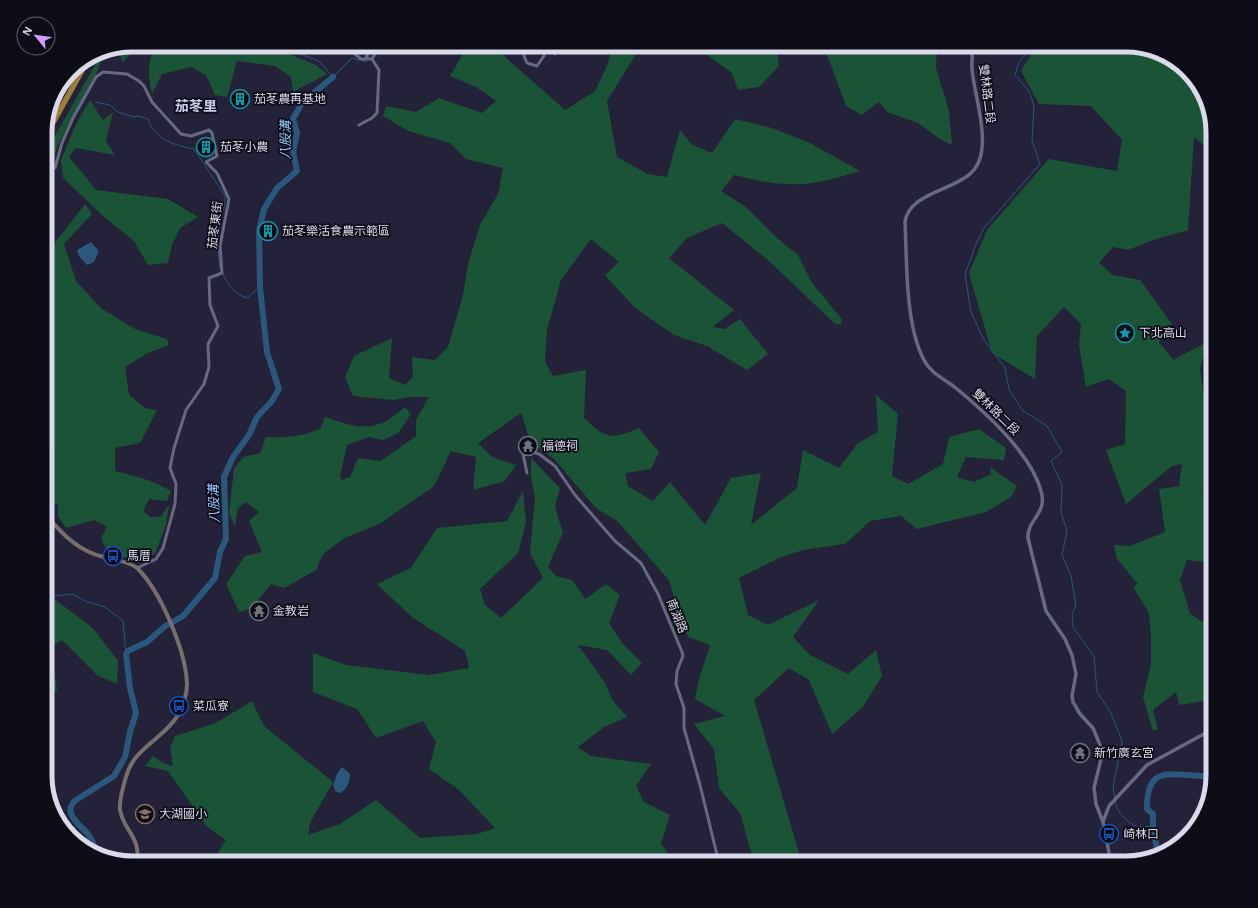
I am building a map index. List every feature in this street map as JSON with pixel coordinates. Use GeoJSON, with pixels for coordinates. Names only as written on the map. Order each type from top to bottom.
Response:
{"type":"FeatureCollection","features":[{"type":"Feature","properties":{"kind":"highway"},"geometry":{"type":"LineString","coordinates":[[53,123],[83,69]]}},
{"type":"Feature","properties":{"kind":"main road"},"geometry":{"type":"LineString","coordinates":[[52,522],[64,536],[75,544],[94,554],[114,561],[128,562],[137,568],[162,604],[170,620],[184,668],[187,683],[186,695],[178,716],[169,727],[142,750],[134,760],[126,775],[120,801],[122,815],[137,843],[138,856]]}},
{"type":"Feature","properties":{"kind":"street"},"geometry":{"type":"LineString","coordinates":[[355,52],[355,54],[361,59],[372,59],[379,70],[377,113],[372,118],[359,125]]}},
{"type":"Feature","properties":{"kind":"street"},"geometry":{"type":"LineString","coordinates":[[366,58],[368,52]]}},
{"type":"Feature","properties":{"kind":"street"},"geometry":{"type":"LineString","coordinates":[[372,59],[376,52]]}},
{"type":"Feature","properties":{"kind":"street"},"geometry":{"type":"LineString","coordinates":[[522,52],[527,63],[537,66],[544,56],[544,52]]}},
{"type":"Feature","properties":{"kind":"street","name":"雙林路二段"},"geometry":{"type":"LineString","coordinates":[[973,52],[972,70],[981,129],[979,163],[972,173],[931,194],[913,206],[907,214],[905,222],[910,318],[922,357],[929,368],[957,389],[1013,442],[1029,464],[1036,477],[1041,491],[1043,504],[1040,513],[1030,527],[1028,538],[1046,611],[1065,639],[1072,655],[1076,674],[1072,702],[1095,732],[1100,745],[1101,758],[1094,788],[1096,804],[1103,822]]}},
{"type":"Feature","properties":{"kind":"street","name":"茄苳東街"},"geometry":{"type":"LineString","coordinates":[[52,166],[53,168],[56,165],[65,135],[96,77],[103,72],[119,72],[127,74],[139,81],[144,86],[152,102],[181,134],[191,136],[209,130],[212,133],[217,156],[206,162],[216,173],[229,199],[220,246],[222,273],[209,278],[210,306],[218,326],[208,344],[207,378],[202,388],[186,410],[172,455],[170,468],[174,479],[176,494],[171,522],[163,548],[159,557],[137,568]]}},
{"type":"Feature","properties":{"kind":"street","name":"南湖路"},"geometry":{"type":"LineString","coordinates":[[526,473],[523,454],[525,450],[539,454],[555,466],[575,495],[615,541],[641,563],[655,588],[683,656],[677,671],[676,684],[684,708],[684,732],[700,785],[717,856]]}},
{"type":"Feature","properties":{"kind":"street"},"geometry":{"type":"LineString","coordinates":[[1110,856],[1103,822],[1109,806],[1141,771],[1154,761],[1206,733]]}},
{"type":"Feature","properties":{"kind":"green space"},"geometry":{"type":"Polygon","coordinates":[[[132,52],[122,63],[121,57],[118,54],[132,52]]]}},
{"type":"Feature","properties":{"kind":"green space"},"geometry":{"type":"Polygon","coordinates":[[[153,52],[284,52],[316,65],[327,74],[293,92],[291,77],[275,66],[237,61],[227,97],[215,95],[206,75],[191,67],[162,74],[152,94],[149,75],[151,56],[153,52]]]}},
{"type":"Feature","properties":{"kind":"green space"},"geometry":{"type":"Polygon","coordinates":[[[464,52],[500,52],[565,110],[595,91],[608,64],[611,52],[637,52],[607,101],[617,157],[648,174],[667,177],[680,130],[692,145],[712,153],[735,119],[772,128],[810,143],[860,171],[812,183],[798,184],[769,183],[734,175],[721,191],[746,207],[777,238],[798,255],[812,283],[841,318],[841,324],[835,324],[769,261],[722,223],[687,238],[669,258],[734,310],[713,327],[725,329],[740,319],[768,354],[747,370],[707,346],[674,335],[634,307],[605,275],[619,262],[591,239],[561,280],[547,330],[545,362],[553,376],[586,370],[584,418],[598,430],[604,434],[615,436],[639,428],[659,452],[651,469],[625,473],[628,486],[653,501],[670,482],[705,525],[731,478],[761,473],[751,525],[797,488],[803,450],[839,468],[858,443],[878,432],[876,395],[898,414],[892,476],[908,484],[943,464],[949,437],[979,429],[1006,448],[1004,460],[966,457],[957,477],[974,482],[991,474],[990,467],[1017,486],[1011,497],[986,512],[917,529],[901,516],[870,521],[845,544],[803,550],[779,558],[739,578],[748,615],[768,625],[819,600],[793,637],[810,655],[848,674],[876,650],[882,676],[863,707],[832,734],[809,680],[789,668],[754,700],[800,856],[752,856],[740,813],[719,788],[714,749],[694,724],[725,716],[695,699],[699,679],[710,645],[688,637],[677,608],[669,580],[617,521],[596,508],[554,459],[531,443],[521,413],[478,443],[492,457],[516,465],[505,481],[473,490],[476,457],[451,451],[434,486],[381,523],[343,539],[323,554],[316,570],[284,588],[271,584],[252,608],[239,612],[226,584],[245,556],[262,552],[249,521],[259,512],[246,502],[238,508],[235,527],[229,513],[234,469],[243,457],[260,453],[266,437],[287,437],[315,431],[321,428],[325,417],[353,425],[375,425],[388,420],[405,407],[411,414],[398,433],[383,440],[369,437],[347,445],[340,476],[342,480],[350,477],[358,458],[381,461],[416,436],[416,420],[429,397],[410,397],[393,400],[353,396],[345,377],[354,356],[392,338],[389,378],[405,385],[413,377],[412,357],[435,360],[448,347],[463,295],[468,264],[480,225],[498,194],[503,168],[466,159],[450,143],[408,131],[383,116],[386,106],[416,112],[439,98],[482,113],[496,101],[476,87],[450,76],[464,52]]]}},
{"type":"Feature","properties":{"kind":"green space"},"geometry":{"type":"Polygon","coordinates":[[[701,52],[777,52],[779,66],[759,87],[738,90],[732,73],[701,52]]]}},
{"type":"Feature","properties":{"kind":"green space"},"geometry":{"type":"Polygon","coordinates":[[[824,52],[937,52],[936,68],[949,111],[952,145],[940,139],[918,123],[887,112],[879,102],[862,115],[846,106],[828,57],[824,52]]]}},
{"type":"Feature","properties":{"kind":"green space"},"geometry":{"type":"Polygon","coordinates":[[[1033,52],[1126,52],[1151,56],[1175,69],[1189,83],[1198,97],[1205,122],[1206,147],[1194,137],[1188,230],[1153,240],[1128,250],[1113,247],[1099,263],[1113,275],[1140,280],[1172,324],[1159,342],[1173,360],[1206,343],[1200,369],[1206,404],[1206,490],[1203,489],[1206,510],[1206,562],[1187,560],[1180,580],[1190,613],[1201,621],[1206,620],[1206,702],[1179,705],[1176,692],[1153,710],[1158,729],[1153,731],[1143,697],[1151,664],[1149,613],[1133,587],[1138,584],[1117,559],[1114,545],[1130,546],[1165,532],[1159,489],[1179,486],[1182,464],[1172,466],[1126,504],[1106,450],[1125,444],[1126,391],[1109,379],[1086,387],[1079,345],[1081,324],[1064,307],[1037,336],[1035,379],[992,353],[969,273],[987,230],[1049,159],[1117,171],[1122,140],[1091,106],[1039,104],[1021,71],[1033,52]]]}},
{"type":"Feature","properties":{"kind":"green space"},"geometry":{"type":"Polygon","coordinates":[[[101,58],[98,70],[57,147],[54,158],[52,155],[52,141],[98,60],[101,58]]]}},
{"type":"Feature","properties":{"kind":"green space"},"geometry":{"type":"Polygon","coordinates":[[[90,100],[103,120],[113,112],[106,141],[115,155],[76,148],[69,157],[96,190],[168,199],[198,217],[180,228],[172,245],[168,263],[148,265],[134,241],[104,217],[63,178],[61,160],[75,126],[90,100]]]}},
{"type":"Feature","properties":{"kind":"green space"},"geometry":{"type":"Polygon","coordinates":[[[85,204],[92,214],[64,244],[76,281],[102,309],[135,329],[167,339],[169,345],[148,353],[125,367],[129,395],[147,409],[157,410],[140,443],[115,448],[115,471],[151,481],[171,491],[167,501],[149,499],[143,511],[150,517],[160,517],[169,505],[166,525],[155,554],[136,562],[106,549],[101,538],[107,527],[94,520],[66,528],[58,516],[58,505],[52,503],[52,247],[85,204]]]}},
{"type":"Feature","properties":{"kind":"green space"},"geometry":{"type":"Polygon","coordinates":[[[531,458],[560,488],[555,507],[563,533],[548,567],[556,576],[572,580],[585,599],[606,584],[620,595],[609,623],[622,643],[642,663],[631,675],[607,650],[578,645],[605,683],[613,701],[627,717],[604,727],[578,747],[591,756],[651,764],[636,786],[644,802],[670,815],[661,843],[669,856],[216,856],[226,840],[207,827],[168,771],[145,766],[153,756],[163,763],[173,766],[170,748],[175,736],[216,723],[252,701],[264,726],[333,782],[310,823],[308,835],[340,824],[376,800],[420,838],[477,834],[495,828],[459,790],[429,769],[436,742],[423,721],[376,738],[357,709],[313,692],[313,653],[346,665],[429,675],[469,668],[465,651],[413,618],[377,584],[411,568],[437,528],[507,521],[523,491],[526,522],[518,553],[480,589],[485,605],[501,618],[543,578],[530,553],[535,497],[531,478],[531,458]]]}},
{"type":"Feature","properties":{"kind":"green space"},"geometry":{"type":"Polygon","coordinates":[[[52,597],[93,628],[118,661],[117,684],[98,676],[62,640],[52,646],[52,597]]]}},
{"type":"Feature","properties":{"kind":"green space"},"geometry":{"type":"Polygon","coordinates":[[[52,654],[57,690],[52,695],[52,654]]]}},
{"type":"Feature","properties":{"kind":"water"},"geometry":{"type":"Polygon","coordinates":[[[91,242],[99,251],[94,262],[87,265],[79,256],[77,250],[91,242]]]}},
{"type":"Feature","properties":{"kind":"water"},"geometry":{"type":"Polygon","coordinates":[[[342,767],[350,774],[350,777],[346,788],[340,793],[336,792],[333,785],[337,774],[342,767]]]}},
{"type":"Feature","properties":{"kind":"waterway","name":"八股溝"},"geometry":{"type":"LineString","coordinates":[[295,52],[319,61],[333,77],[352,58],[366,62],[371,52]]}},
{"type":"Feature","properties":{"kind":"waterway"},"geometry":{"type":"LineString","coordinates":[[1028,52],[1019,62],[1015,75],[1029,91],[1034,106],[1032,141],[1040,164],[984,228],[976,244],[965,274],[971,312],[984,340],[1005,368],[1009,389],[1022,410],[1047,426],[1062,452],[1051,461],[1062,485],[1061,512],[1067,531],[1062,555],[1071,576],[1076,605],[1072,614],[1073,627],[1094,656],[1097,692],[1111,713],[1122,741],[1113,787],[1115,799]]}},
{"type":"Feature","properties":{"kind":"waterway","name":"八股溝"},"geometry":{"type":"LineString","coordinates":[[95,847],[88,834],[73,818],[70,809],[76,800],[114,776],[125,757],[130,732],[136,713],[130,688],[126,654],[128,651],[147,642],[164,627],[183,616],[215,578],[220,552],[226,539],[224,477],[233,457],[249,435],[257,417],[272,401],[279,389],[267,352],[260,287],[259,231],[264,209],[277,188],[297,171],[293,152],[297,133],[293,119],[302,103],[333,77]]}},
{"type":"Feature","properties":{"kind":"waterway"},"geometry":{"type":"LineString","coordinates":[[95,102],[110,105],[118,112],[134,117],[138,116],[148,119],[151,126],[160,137],[179,146],[194,149],[225,196],[218,234],[220,268]]}},
{"type":"Feature","properties":{"kind":"waterway"},"geometry":{"type":"LineString","coordinates":[[223,274],[232,289],[247,298],[260,287]]}},
{"type":"Feature","properties":{"kind":"waterway"},"geometry":{"type":"LineString","coordinates":[[52,595],[54,596],[73,594],[85,601],[105,607],[123,621],[126,654]]}},
{"type":"Feature","properties":{"kind":"waterway"},"geometry":{"type":"LineString","coordinates":[[1157,850],[1153,826],[1153,814],[1147,809],[1148,793],[1153,782],[1168,774],[1206,776]]}},
{"type":"Feature","properties":{"kind":"waterway"},"geometry":{"type":"LineString","coordinates":[[1115,802],[1120,814],[1131,824],[1139,827],[1153,826]]}},
{"type":"Feature","properties":{"kind":"waterway"},"geometry":{"type":"LineString","coordinates":[[72,829],[78,825]]}},
{"type":"Feature","properties":{"kind":"place","name":"茄苳農再基地"},"geometry":{"type":"Point","coordinates":[240,99]}},
{"type":"Feature","properties":{"kind":"place","name":"茄苳小農"},"geometry":{"type":"Point","coordinates":[206,147]}},
{"type":"Feature","properties":{"kind":"place","name":"茄苳樂活食農示範區"},"geometry":{"type":"Point","coordinates":[268,231]}},
{"type":"Feature","properties":{"kind":"place","name":"下北高山"},"geometry":{"type":"Point","coordinates":[1125,333]}},
{"type":"Feature","properties":{"kind":"place","name":"福德祠"},"geometry":{"type":"Point","coordinates":[528,446]}},
{"type":"Feature","properties":{"kind":"place","name":"馬厝"},"geometry":{"type":"Point","coordinates":[113,556]}},
{"type":"Feature","properties":{"kind":"place","name":"金教岩"},"geometry":{"type":"Point","coordinates":[259,611]}},
{"type":"Feature","properties":{"kind":"place","name":"菜瓜寮"},"geometry":{"type":"Point","coordinates":[179,706]}},
{"type":"Feature","properties":{"kind":"place","name":"新竹廣玄宮"},"geometry":{"type":"Point","coordinates":[1080,753]}},
{"type":"Feature","properties":{"kind":"place","name":"大湖國小"},"geometry":{"type":"Point","coordinates":[145,814]}},
{"type":"Feature","properties":{"kind":"place","name":"崎林口"},"geometry":{"type":"Point","coordinates":[1109,834]}},
{"type":"Feature","properties":{"kind":"district","name":"茄苳里"},"geometry":{"type":"Point","coordinates":[196,106]}}]}
